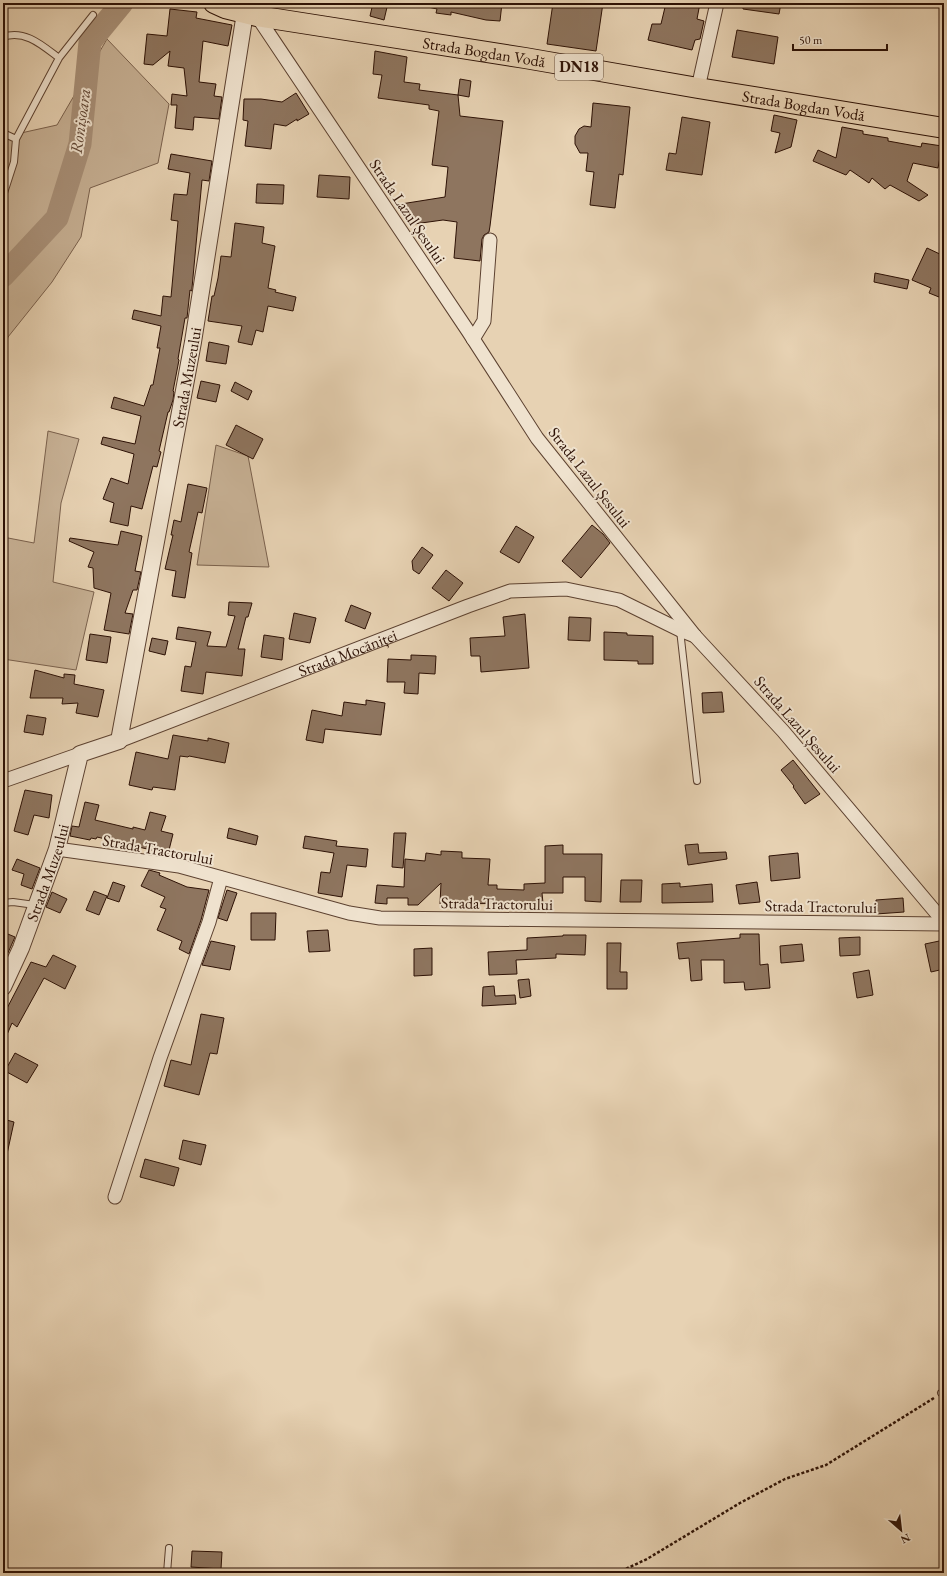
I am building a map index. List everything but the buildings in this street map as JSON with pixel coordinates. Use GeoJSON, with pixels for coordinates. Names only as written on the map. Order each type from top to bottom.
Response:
{"type":"FeatureCollection","features":[{"type":"Feature","properties":{"kind":"main road","name":"Strada Bogdan Vodă"},"geometry":{"type":"LineString","coordinates":[[214,3],[251,15],[525,58],[944,128]]}},
{"type":"Feature","properties":{"kind":"street"},"geometry":{"type":"LineString","coordinates":[[698,88],[717,3]]}},
{"type":"Feature","properties":{"kind":"street","name":"Strada Lazul Șesului"},"geometry":{"type":"LineString","coordinates":[[251,15],[473,339],[537,438],[695,636],[783,731],[944,923]]}},
{"type":"Feature","properties":{"kind":"street","name":"Strada Muzeului"},"geometry":{"type":"LineString","coordinates":[[119,741],[193,342],[251,15]]}},
{"type":"Feature","properties":{"kind":"street"},"geometry":{"type":"LineString","coordinates":[[473,339],[484,321],[490,240]]}},
{"type":"Feature","properties":{"kind":"street","name":"Strada Mocăniței"},"geometry":{"type":"LineString","coordinates":[[3,782],[119,741],[453,611],[510,591],[566,589],[619,600],[695,636]]}},
{"type":"Feature","properties":{"kind":"street","name":"Strada Muzeului"},"geometry":{"type":"LineString","coordinates":[[3,987],[21,948],[57,849],[80,754]]}},
{"type":"Feature","properties":{"kind":"street","name":"Strada Tractorului"},"geometry":{"type":"LineString","coordinates":[[57,849],[179,866],[349,913],[380,918],[944,923]]}},
{"type":"Feature","properties":{"kind":"street"},"geometry":{"type":"LineString","coordinates":[[115,1198],[160,1058],[209,922],[221,878]]}},
{"type":"Feature","properties":{"kind":"lane"},"geometry":{"type":"LineString","coordinates":[[3,196],[14,162],[16,139],[59,58],[93,15]]}},
{"type":"Feature","properties":{"kind":"lane"},"geometry":{"type":"LineString","coordinates":[[3,37],[21,35],[36,41],[59,58]]}},
{"type":"Feature","properties":{"kind":"lane"},"geometry":{"type":"LineString","coordinates":[[3,133],[16,139]]}},
{"type":"Feature","properties":{"kind":"lane"},"geometry":{"type":"LineString","coordinates":[[680,630],[697,781]]}},
{"type":"Feature","properties":{"kind":"lane"},"geometry":{"type":"LineString","coordinates":[[3,903],[13,902],[37,905]]}},
{"type":"Feature","properties":{"kind":"lane"},"geometry":{"type":"LineString","coordinates":[[167,1573],[169,1548]]}},
{"type":"Feature","properties":{"kind":"path"},"geometry":{"type":"LineString","coordinates":[[617,1573],[647,1559],[740,1503],[785,1479],[826,1465],[942,1393]]}},
{"type":"Feature","properties":{"kind":"shaded area"},"geometry":{"type":"Polygon","coordinates":[[[107,39],[169,104],[158,163],[90,188],[81,237],[52,282],[8,337],[3,356],[3,137],[57,125],[107,39]]]}},
{"type":"Feature","properties":{"kind":"shaded area"},"geometry":{"type":"Polygon","coordinates":[[[48,431],[79,439],[61,503],[53,582],[94,592],[76,670],[3,659],[3,537],[34,543],[48,431]]]}},
{"type":"Feature","properties":{"kind":"shaded area"},"geometry":{"type":"Polygon","coordinates":[[[216,445],[248,456],[269,567],[197,565],[216,445]]]}},
{"type":"Feature","properties":{"kind":"waterway","name":"Ronișoara"},"geometry":{"type":"LineString","coordinates":[[3,276],[57,218],[80,144],[90,42],[122,3]]}}]}
